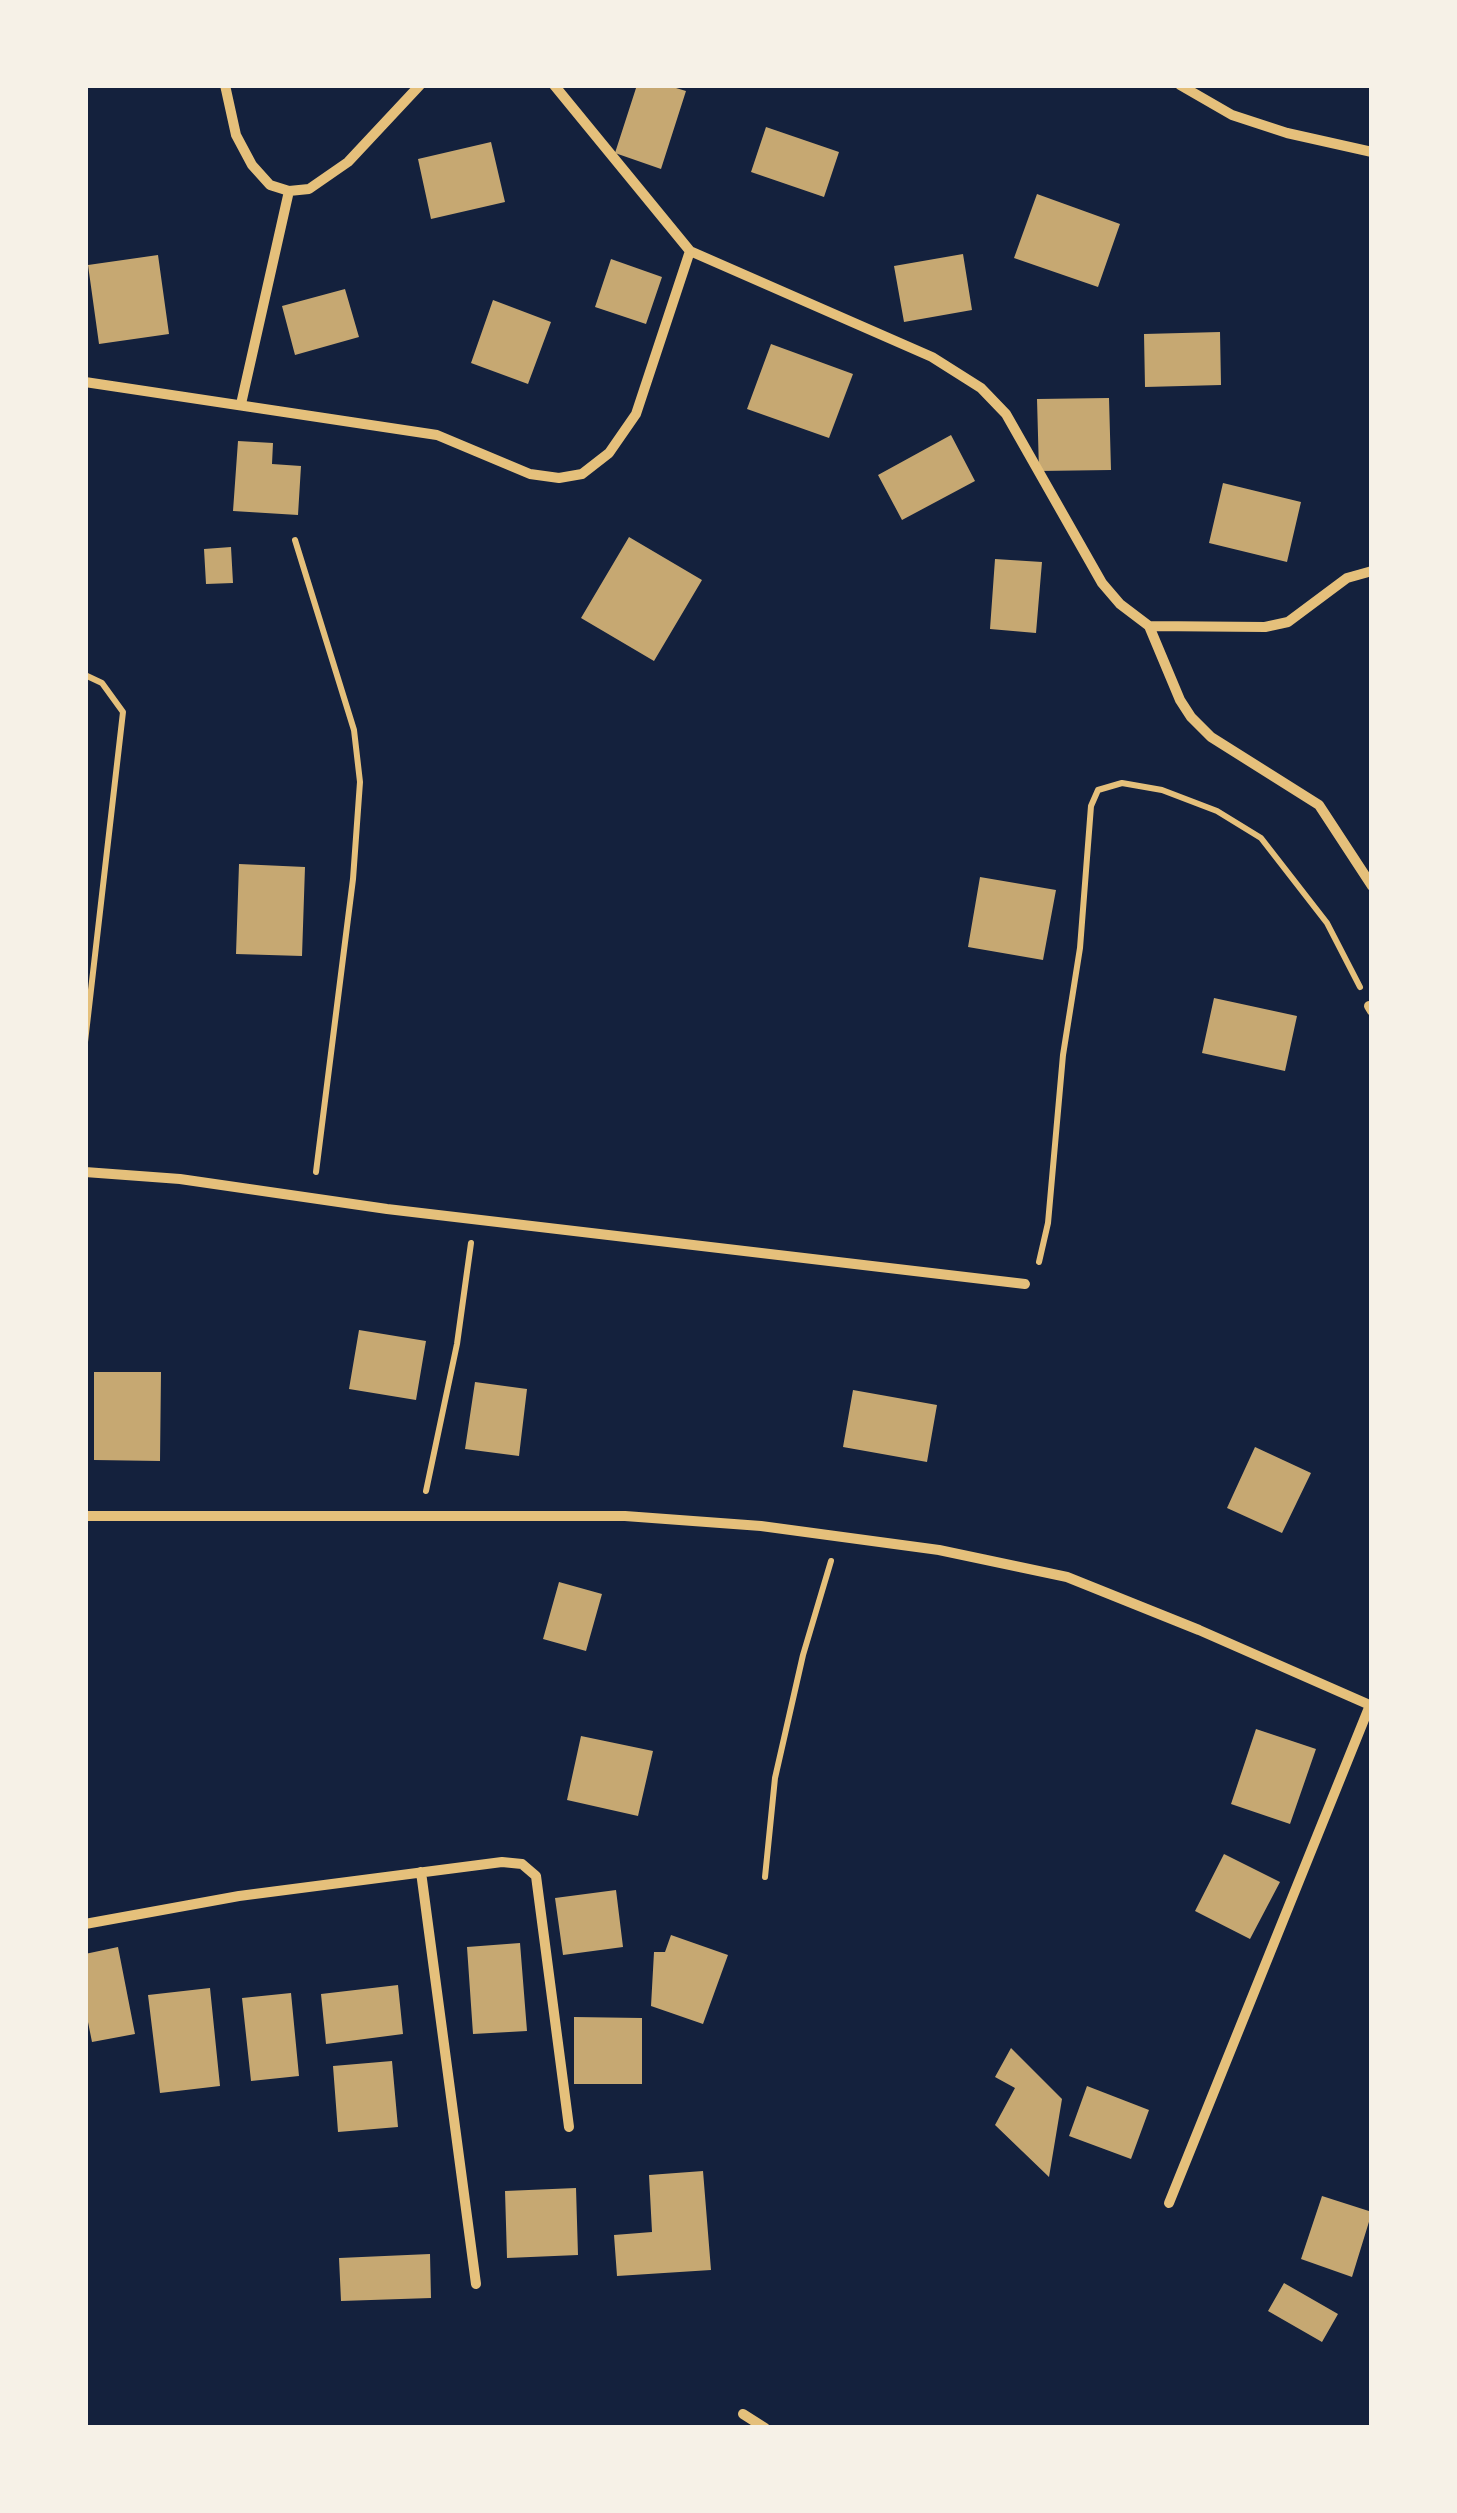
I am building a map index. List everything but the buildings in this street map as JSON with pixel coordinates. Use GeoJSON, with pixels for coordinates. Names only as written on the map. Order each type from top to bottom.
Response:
{"type":"FeatureCollection","features":[{"type":"Feature","properties":{"kind":"street"},"geometry":{"type":"LineString","coordinates":[[225,85],[236,135],[252,165],[270,185],[289,191],[309,189],[338,170],[420,85]]}},
{"type":"Feature","properties":{"kind":"street"},"geometry":{"type":"LineString","coordinates":[[554,85],[690,252],[932,357],[981,388],[1006,414],[1102,583],[1120,604],[1149,626],[1191,718],[1211,736],[1319,805],[1372,886]]}},
{"type":"Feature","properties":{"kind":"street"},"geometry":{"type":"LineString","coordinates":[[1180,85],[1232,116],[1286,133],[1372,152]]}},
{"type":"Feature","properties":{"kind":"street"},"geometry":{"type":"LineString","coordinates":[[241,404],[289,191]]}},
{"type":"Feature","properties":{"kind":"street"},"geometry":{"type":"LineString","coordinates":[[85,382],[437,435],[530,474],[559,478],[582,474],[609,453],[636,414],[690,252]]}},
{"type":"Feature","properties":{"kind":"street"},"geometry":{"type":"LineString","coordinates":[[1149,626],[1266,627],[1288,622],[1347,578],[1372,571]]}},
{"type":"Feature","properties":{"kind":"street"},"geometry":{"type":"LineString","coordinates":[[85,1172],[180,1179],[475,1219],[1025,1284]]}},
{"type":"Feature","properties":{"kind":"street"},"geometry":{"type":"LineString","coordinates":[[85,1516],[626,1516],[761,1526],[939,1550],[1067,1577],[1371,1705],[1170,2203]]}},
{"type":"Feature","properties":{"kind":"street"},"geometry":{"type":"LineString","coordinates":[[85,1924],[238,1896],[502,1862],[522,1864],[536,1876],[569,2127]]}},
{"type":"Feature","properties":{"kind":"street"},"geometry":{"type":"LineString","coordinates":[[421,1872],[476,2284]]}},
{"type":"Feature","properties":{"kind":"street"},"geometry":{"type":"LineString","coordinates":[[743,2414],[765,2428]]}},
{"type":"Feature","properties":{"kind":"path"},"geometry":{"type":"LineString","coordinates":[[295,540],[354,730],[360,782],[353,879],[313,1198]]}},
{"type":"Feature","properties":{"kind":"path"},"geometry":{"type":"LineString","coordinates":[[85,675],[102,683],[123,712],[85,1042]]}},
{"type":"Feature","properties":{"kind":"path"},"geometry":{"type":"LineString","coordinates":[[1025,1284],[1037,1269],[1048,1223],[1062,1055],[1080,948],[1090,806],[1098,790],[1122,783],[1162,790],[1217,811],[1261,838],[1327,923],[1371,1008]]}},
{"type":"Feature","properties":{"kind":"path"},"geometry":{"type":"LineString","coordinates":[[419,1516],[442,1428],[475,1219]]}},
{"type":"Feature","properties":{"kind":"path"},"geometry":{"type":"LineString","coordinates":[[764,1877],[776,1778],[803,1655],[838,1536]]}}]}
